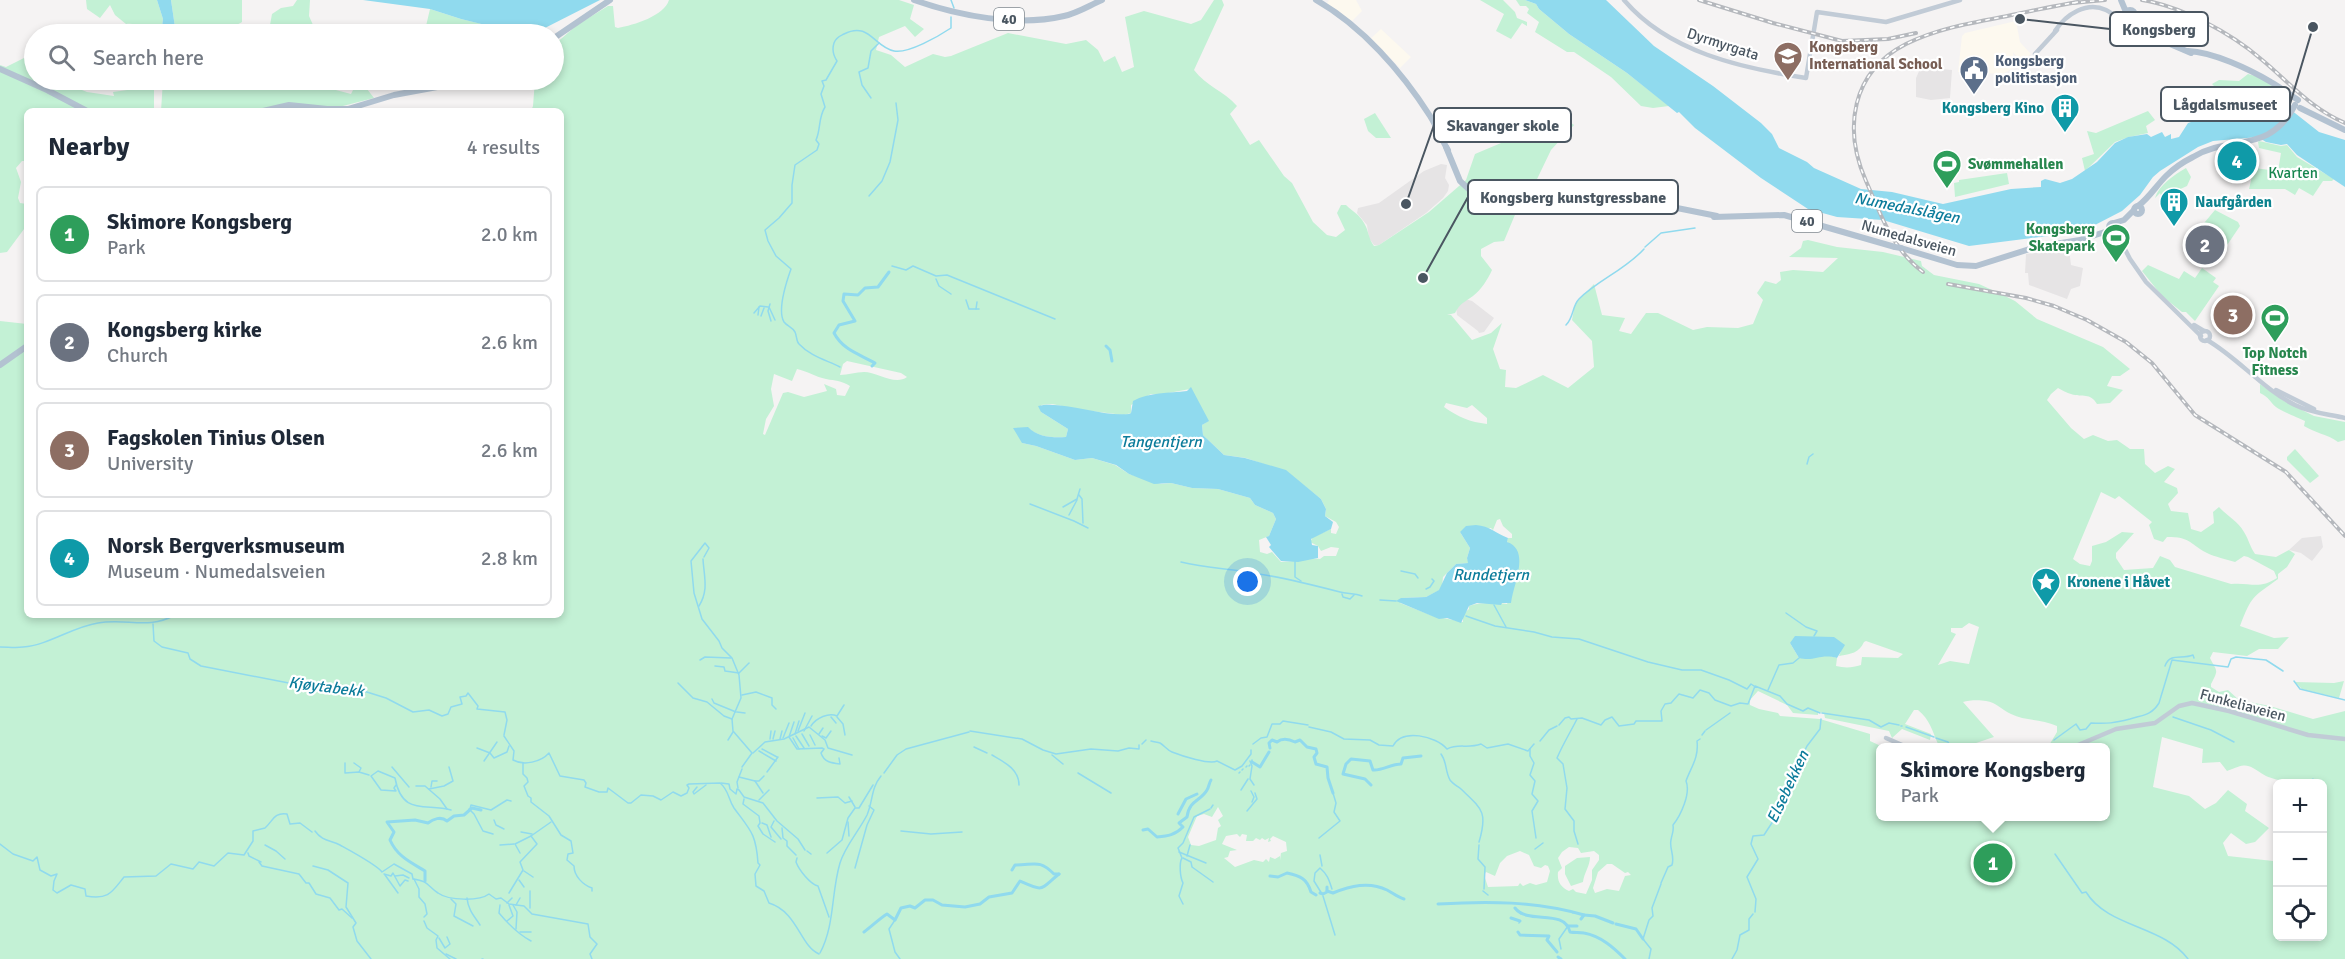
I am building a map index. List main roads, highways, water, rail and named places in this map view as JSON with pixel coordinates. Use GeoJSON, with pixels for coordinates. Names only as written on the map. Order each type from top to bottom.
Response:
{"type":"FeatureCollection","features":[{"type":"Feature","properties":{"kind":"main road"},"geometry":{"type":"LineString","coordinates":[[564,31],[610,0]]}},
{"type":"Feature","properties":{"kind":"main road","name":"40"},"geometry":{"type":"LineString","coordinates":[[914,0],[964,15],[1025,19],[1066,15],[1102,0]]}},
{"type":"Feature","properties":{"kind":"main road","name":"Numedalsveien"},"geometry":{"type":"LineString","coordinates":[[1316,0],[1359,33],[1399,74],[1431,118],[1459,173],[1468,185],[1484,196],[1506,204],[1590,210],[1642,204],[1695,215],[1775,214],[1790,216],[1960,266],[1976,266],[2036,247],[2093,235],[2113,227],[2138,210],[2170,172],[2199,153],[2214,147],[2257,140],[2275,129],[2298,105]]}},
{"type":"Feature","properties":{"kind":"main road"},"geometry":{"type":"LineString","coordinates":[[2122,1],[2129,15],[2141,29],[2188,51],[2224,61],[2264,78],[2289,95],[2298,105],[2345,128]]}},
{"type":"Feature","properties":{"kind":"main road"},"geometry":{"type":"LineString","coordinates":[[0,69],[24,80]]}},
{"type":"Feature","properties":{"kind":"main road"},"geometry":{"type":"LineString","coordinates":[[47,90],[81,108]]}},
{"type":"Feature","properties":{"kind":"main road"},"geometry":{"type":"LineString","coordinates":[[351,108],[394,95],[421,90]]}},
{"type":"Feature","properties":{"kind":"main road"},"geometry":{"type":"LineString","coordinates":[[276,108],[289,105],[318,108]]}},
{"type":"Feature","properties":{"kind":"main road"},"geometry":{"type":"LineString","coordinates":[[0,365],[24,348]]}},
{"type":"Feature","properties":{"kind":"water"},"geometry":{"type":"Polygon","coordinates":[[[157,0],[171,0],[175,24],[162,24],[157,0]]]}},
{"type":"Feature","properties":{"kind":"water"},"geometry":{"type":"Polygon","coordinates":[[[363,0],[600,0],[553,24],[481,24],[430,9],[363,0]]]}},
{"type":"Feature","properties":{"kind":"water","name":"Numedalslågen"},"geometry":{"type":"Polygon","coordinates":[[[1525,0],[1606,0],[1654,46],[1713,86],[1761,123],[1772,134],[1779,148],[1814,168],[1861,189],[1892,192],[1943,204],[2011,189],[2041,187],[2041,181],[2045,179],[2060,183],[2072,179],[2097,162],[2115,143],[2128,137],[2147,134],[2151,137],[2162,132],[2165,137],[2171,134],[2171,139],[2179,137],[2191,122],[2190,119],[2196,118],[2203,110],[2213,114],[2223,114],[2226,119],[2229,118],[2232,113],[2229,105],[2210,99],[2227,90],[2241,95],[2257,89],[2271,94],[2319,132],[2345,140],[2345,187],[2297,155],[2287,144],[2266,142],[2258,137],[2213,141],[2198,147],[2160,171],[2140,195],[2122,211],[2091,227],[2064,234],[1969,246],[1883,220],[1837,217],[1808,209],[1761,178],[1627,73],[1569,34],[1536,4],[1525,0]]]}},
{"type":"Feature","properties":{"kind":"water","name":"Tangentjern"},"geometry":{"type":"Polygon","coordinates":[[[1191,387],[1209,421],[1202,425],[1203,435],[1224,455],[1245,458],[1286,470],[1321,499],[1326,509],[1325,516],[1333,522],[1331,529],[1311,539],[1312,545],[1318,546],[1318,558],[1298,562],[1281,561],[1269,547],[1271,545],[1266,537],[1269,536],[1276,519],[1273,513],[1255,505],[1250,498],[1218,489],[1192,488],[1171,483],[1154,484],[1129,474],[1116,465],[1092,458],[1075,460],[1022,443],[1013,428],[1028,427],[1046,436],[1066,437],[1068,429],[1041,412],[1038,406],[1058,405],[1129,414],[1133,401],[1139,398],[1159,393],[1187,391],[1191,387]]]}},
{"type":"Feature","properties":{"kind":"water","name":"Rundetjern"},"geometry":{"type":"Polygon","coordinates":[[[1476,525],[1489,528],[1508,538],[1507,542],[1518,552],[1519,569],[1511,603],[1501,605],[1477,603],[1469,606],[1461,623],[1447,618],[1439,619],[1396,601],[1401,598],[1426,597],[1439,590],[1447,573],[1456,564],[1468,563],[1470,548],[1460,532],[1466,526],[1476,525]]]}},
{"type":"Feature","properties":{"kind":"water"},"geometry":{"type":"Polygon","coordinates":[[[1795,636],[1834,637],[1845,645],[1837,658],[1826,656],[1799,658],[1790,643],[1795,636]]]}},
{"type":"Feature","properties":{"kind":"waterway"},"geometry":{"type":"LineString","coordinates":[[951,0],[954,8]]}},
{"type":"Feature","properties":{"kind":"waterway"},"geometry":{"type":"LineString","coordinates":[[840,367],[803,348],[798,343],[794,330],[784,322],[781,311],[791,269],[776,256],[765,230],[792,203],[795,165],[817,150],[819,144],[816,140],[825,107],[821,94],[824,86],[822,81],[826,80],[837,61],[833,50],[836,39],[841,35],[860,31],[871,36],[887,49],[907,50],[951,28],[951,17]]}},
{"type":"Feature","properties":{"kind":"waterway"},"geometry":{"type":"LineString","coordinates":[[871,98],[862,85],[859,72],[868,68],[871,51],[879,43]]}},
{"type":"Feature","properties":{"kind":"waterway"},"geometry":{"type":"LineString","coordinates":[[869,196],[882,181],[890,162],[898,120],[896,103]]}},
{"type":"Feature","properties":{"kind":"waterway"},"geometry":{"type":"LineString","coordinates":[[1645,247],[1661,233],[1695,228]]}},
{"type":"Feature","properties":{"kind":"waterway"},"geometry":{"type":"LineString","coordinates":[[1566,325],[1579,299],[1644,249]]}},
{"type":"Feature","properties":{"kind":"waterway"},"geometry":{"type":"LineString","coordinates":[[892,266],[906,270],[913,266],[936,276],[947,275],[1055,319]]}},
{"type":"Feature","properties":{"kind":"waterway"},"geometry":{"type":"LineString","coordinates":[[872,366],[875,363],[847,348],[834,333],[839,325],[855,321],[843,301],[844,294],[858,295],[865,288],[878,287],[889,272]]}},
{"type":"Feature","properties":{"kind":"waterway"},"geometry":{"type":"LineString","coordinates":[[936,279],[939,286],[951,294]]}},
{"type":"Feature","properties":{"kind":"waterway"},"geometry":{"type":"LineString","coordinates":[[966,300],[969,309],[979,309]]}},
{"type":"Feature","properties":{"kind":"waterway"},"geometry":{"type":"LineString","coordinates":[[976,309],[977,302]]}},
{"type":"Feature","properties":{"kind":"waterway"},"geometry":{"type":"LineString","coordinates":[[770,304],[768,311],[771,321]]}},
{"type":"Feature","properties":{"kind":"waterway"},"geometry":{"type":"LineString","coordinates":[[754,313],[760,306],[768,307]]}},
{"type":"Feature","properties":{"kind":"waterway"},"geometry":{"type":"LineString","coordinates":[[758,315],[759,307]]}},
{"type":"Feature","properties":{"kind":"waterway"},"geometry":{"type":"LineString","coordinates":[[769,307],[775,320]]}},
{"type":"Feature","properties":{"kind":"waterway"},"geometry":{"type":"LineString","coordinates":[[761,316],[764,308]]}},
{"type":"Feature","properties":{"kind":"waterway"},"geometry":{"type":"LineString","coordinates":[[1106,346],[1110,350],[1112,361]]}},
{"type":"Feature","properties":{"kind":"waterway"},"geometry":{"type":"LineString","coordinates":[[1807,464],[1809,457],[1813,454]]}},
{"type":"Feature","properties":{"kind":"waterway"},"geometry":{"type":"LineString","coordinates":[[1063,507],[1077,499],[1080,489]]}},
{"type":"Feature","properties":{"kind":"waterway"},"geometry":{"type":"LineString","coordinates":[[1079,495],[1082,499],[1083,523]]}},
{"type":"Feature","properties":{"kind":"waterway"},"geometry":{"type":"LineString","coordinates":[[1069,515],[1077,500]]}},
{"type":"Feature","properties":{"kind":"waterway"},"geometry":{"type":"LineString","coordinates":[[1030,504],[1088,528]]}},
{"type":"Feature","properties":{"kind":"waterway"},"geometry":{"type":"LineString","coordinates":[[704,557],[709,548],[705,543],[691,561],[694,593],[702,619],[722,648],[732,658],[739,675],[741,698],[732,719],[733,731],[752,753],[742,767]]}},
{"type":"Feature","properties":{"kind":"waterway"},"geometry":{"type":"LineString","coordinates":[[699,606],[705,589],[703,559]]}},
{"type":"Feature","properties":{"kind":"waterway"},"geometry":{"type":"LineString","coordinates":[[1181,562],[1249,572],[1362,596]]}},
{"type":"Feature","properties":{"kind":"waterway"},"geometry":{"type":"LineString","coordinates":[[1295,562],[1295,577],[1301,581]]}},
{"type":"Feature","properties":{"kind":"waterway"},"geometry":{"type":"LineString","coordinates":[[1401,571],[1415,574],[1418,578]]}},
{"type":"Feature","properties":{"kind":"waterway"},"geometry":{"type":"LineString","coordinates":[[1426,589],[1434,581],[1432,579]]}},
{"type":"Feature","properties":{"kind":"waterway"},"geometry":{"type":"LineString","coordinates":[[1342,594],[1343,597],[1350,599],[1354,595]]}},
{"type":"Feature","properties":{"kind":"waterway"},"geometry":{"type":"LineString","coordinates":[[1380,600],[1396,601]]}},
{"type":"Feature","properties":{"kind":"waterway"},"geometry":{"type":"LineString","coordinates":[[1494,605],[1506,627]]}},
{"type":"Feature","properties":{"kind":"waterway"},"geometry":{"type":"LineString","coordinates":[[1786,613],[1806,627],[1817,631],[1814,636]]}},
{"type":"Feature","properties":{"kind":"waterway"},"geometry":{"type":"LineString","coordinates":[[1466,616],[1495,626],[1552,637],[1579,639],[1648,662],[1682,670],[1701,670],[1747,689],[1751,684],[1754,686]]}},
{"type":"Feature","properties":{"kind":"waterway","name":"Kjøytabekk"},"geometry":{"type":"LineString","coordinates":[[0,647],[33,646],[98,623],[146,623],[168,618]]}},
{"type":"Feature","properties":{"kind":"waterway","name":"Kjøytabekk"},"geometry":{"type":"LineString","coordinates":[[153,624],[154,641],[162,647],[188,653],[190,659],[201,666],[299,685],[354,688],[386,698],[413,712],[429,710],[442,716],[448,714],[451,707],[462,704],[460,697],[468,693],[478,706],[477,709],[505,712],[507,720],[504,735]]}},
{"type":"Feature","properties":{"kind":"waterway"},"geometry":{"type":"LineString","coordinates":[[2165,666],[2173,658],[2193,655],[2194,658]]}},
{"type":"Feature","properties":{"kind":"waterway"},"geometry":{"type":"LineString","coordinates":[[700,660],[705,657],[731,658]]}},
{"type":"Feature","properties":{"kind":"waterway"},"geometry":{"type":"LineString","coordinates":[[2054,740],[2076,724],[2080,730],[2086,729],[2091,723],[2115,722],[2149,713],[2159,703],[2172,660],[2228,667],[2231,659],[2236,657],[2266,660],[2283,671]]}},
{"type":"Feature","properties":{"kind":"waterway"},"geometry":{"type":"LineString","coordinates":[[1768,690],[1779,665],[1793,663],[1799,658]]}},
{"type":"Feature","properties":{"kind":"waterway"},"geometry":{"type":"LineString","coordinates":[[739,673],[749,663]]}},
{"type":"Feature","properties":{"kind":"waterway"},"geometry":{"type":"LineString","coordinates":[[715,666],[724,667],[725,671],[739,673]]}},
{"type":"Feature","properties":{"kind":"waterway"},"geometry":{"type":"LineString","coordinates":[[2294,681],[2300,689],[2345,700]]}},
{"type":"Feature","properties":{"kind":"waterway"},"geometry":{"type":"LineString","coordinates":[[678,683],[693,698],[707,702],[724,716],[732,719]]}},
{"type":"Feature","properties":{"kind":"waterway"},"geometry":{"type":"LineString","coordinates":[[1559,725],[1569,717],[1571,719],[1582,718],[1601,725],[1612,717],[1619,726],[1634,724],[1636,721],[1662,721],[1661,711],[1665,704],[1671,703],[1679,694],[1693,698],[1700,690],[1709,693],[1715,700],[1731,706],[1740,703],[1748,704],[1755,686],[1780,696],[1787,704],[1803,711],[1808,708],[1820,713]]}},
{"type":"Feature","properties":{"kind":"waterway"},"geometry":{"type":"LineString","coordinates":[[742,695],[756,692],[772,698],[772,705],[776,709]]}},
{"type":"Feature","properties":{"kind":"waterway"},"geometry":{"type":"LineString","coordinates":[[712,699],[714,703],[736,712]]}},
{"type":"Feature","properties":{"kind":"waterway"},"geometry":{"type":"LineString","coordinates":[[811,726],[823,716],[837,716],[844,705]]}},
{"type":"Feature","properties":{"kind":"waterway"},"geometry":{"type":"LineString","coordinates":[[737,712],[745,713]]}},
{"type":"Feature","properties":{"kind":"waterway"},"geometry":{"type":"LineString","coordinates":[[798,731],[805,713]]}},
{"type":"Feature","properties":{"kind":"waterway"},"geometry":{"type":"LineString","coordinates":[[1706,730],[1730,713]]}},
{"type":"Feature","properties":{"kind":"waterway"},"geometry":{"type":"LineString","coordinates":[[1822,713],[1869,720],[1881,727],[1889,723],[1899,725]]}},
{"type":"Feature","properties":{"kind":"waterway"},"geometry":{"type":"LineString","coordinates":[[804,731],[812,716]]}},
{"type":"Feature","properties":{"kind":"waterway"},"geometry":{"type":"LineString","coordinates":[[831,717],[836,723]]}},
{"type":"Feature","properties":{"kind":"waterway"},"geometry":{"type":"LineString","coordinates":[[837,717],[843,724],[845,735]]}},
{"type":"Feature","properties":{"kind":"waterway"},"geometry":{"type":"LineString","coordinates":[[2173,717],[2211,730],[2234,742]]}},
{"type":"Feature","properties":{"kind":"waterway"},"geometry":{"type":"LineString","coordinates":[[1577,719],[1557,758],[1563,764],[1567,788],[1565,809],[1574,821],[1578,844]]}},
{"type":"Feature","properties":{"kind":"waterway","name":"Elsebekken"},"geometry":{"type":"LineString","coordinates":[[1755,912],[1756,899],[1747,877],[1758,859],[1751,844],[1753,836],[1764,835],[1779,812],[1783,796],[1807,746],[1820,729],[1821,719]]}},
{"type":"Feature","properties":{"kind":"waterway"},"geometry":{"type":"LineString","coordinates":[[795,734],[799,721]]}},
{"type":"Feature","properties":{"kind":"waterway"},"geometry":{"type":"LineString","coordinates":[[1253,744],[1267,737],[1272,724],[1280,724],[1283,721],[1308,725]]}},
{"type":"Feature","properties":{"kind":"waterway"},"geometry":{"type":"LineString","coordinates":[[794,722],[789,737],[797,749],[822,748],[824,749],[821,753],[826,760],[840,764],[839,758]]}},
{"type":"Feature","properties":{"kind":"waterway"},"geometry":{"type":"LineString","coordinates":[[783,738],[789,723]]}},
{"type":"Feature","properties":{"kind":"waterway"},"geometry":{"type":"LineString","coordinates":[[1540,741],[1549,730],[1557,726]]}},
{"type":"Feature","properties":{"kind":"waterway"},"geometry":{"type":"LineString","coordinates":[[753,753],[765,742],[784,739],[809,727],[825,740],[828,748],[852,755]]}},
{"type":"Feature","properties":{"kind":"waterway"},"geometry":{"type":"LineString","coordinates":[[1309,727],[1331,732],[1344,739],[1370,740],[1379,745],[1393,746],[1397,740],[1411,736],[1427,738],[1442,744],[1447,749],[1455,746],[1481,744],[1487,748],[1508,744],[1528,751],[1534,744]]}},
{"type":"Feature","properties":{"kind":"waterway"},"geometry":{"type":"LineString","coordinates":[[1906,727],[1934,737]]}},
{"type":"Feature","properties":{"kind":"waterway"},"geometry":{"type":"LineString","coordinates":[[819,734],[823,728]]}},
{"type":"Feature","properties":{"kind":"waterway"},"geometry":{"type":"LineString","coordinates":[[770,739],[771,731]]}},
{"type":"Feature","properties":{"kind":"waterway"},"geometry":{"type":"LineString","coordinates":[[773,739],[775,731]]}},
{"type":"Feature","properties":{"kind":"waterway"},"geometry":{"type":"LineString","coordinates":[[780,739],[782,731]]}},
{"type":"Feature","properties":{"kind":"waterway"},"geometry":{"type":"LineString","coordinates":[[822,736],[826,738],[831,731]]}},
{"type":"Feature","properties":{"kind":"waterway"},"geometry":{"type":"LineString","coordinates":[[970,731],[1022,739],[1056,754],[1091,749],[1118,751],[1129,748],[1139,749],[1139,745]]}},
{"type":"Feature","properties":{"kind":"waterway"},"geometry":{"type":"LineString","coordinates":[[1702,735],[1705,731]]}},
{"type":"Feature","properties":{"kind":"waterway"},"geometry":{"type":"LineString","coordinates":[[728,740],[733,732]]}},
{"type":"Feature","properties":{"kind":"waterway"},"geometry":{"type":"LineString","coordinates":[[884,773],[897,755],[906,749],[969,732]]}},
{"type":"Feature","properties":{"kind":"waterway"},"geometry":{"type":"LineString","coordinates":[[802,734],[809,746]]}},
{"type":"Feature","properties":{"kind":"waterway"},"geometry":{"type":"LineString","coordinates":[[810,735],[815,745]]}},
{"type":"Feature","properties":{"kind":"waterway","name":"Kjøytabekk"},"geometry":{"type":"LineString","coordinates":[[504,736],[514,751],[513,760],[522,763],[532,762],[542,759],[549,753],[560,776],[584,780],[585,787],[599,792],[607,792],[608,788],[628,803],[641,795],[653,796],[661,800],[673,792],[681,796],[687,793],[689,784],[720,783],[754,838],[760,865],[755,874],[756,886],[764,891],[769,903],[779,907],[793,921],[807,944],[819,954]]}},
{"type":"Feature","properties":{"kind":"waterway"},"geometry":{"type":"LineString","coordinates":[[796,736],[804,748]]}},
{"type":"Feature","properties":{"kind":"waterway"},"geometry":{"type":"LineString","coordinates":[[793,738],[799,749]]}},
{"type":"Feature","properties":{"kind":"waterway"},"geometry":{"type":"LineString","coordinates":[[1936,738],[1948,743]]}},
{"type":"Feature","properties":{"kind":"waterway"},"geometry":{"type":"LineString","coordinates":[[1270,748],[1269,743],[1272,740],[1277,742],[1286,739],[1295,742],[1300,740],[1307,747],[1316,749],[1317,753],[1314,757],[1316,764],[1327,767],[1333,793]]}},
{"type":"Feature","properties":{"kind":"waterway"},"geometry":{"type":"LineString","coordinates":[[1661,883],[1668,867],[1672,865],[1673,825],[1684,804],[1687,792],[1686,781],[1696,757],[1697,741],[1700,739]]}},
{"type":"Feature","properties":{"kind":"waterway"},"geometry":{"type":"LineString","coordinates":[[1142,744],[1146,740]]}},
{"type":"Feature","properties":{"kind":"waterway"},"geometry":{"type":"LineString","coordinates":[[1151,741],[1160,743],[1177,754],[1202,761],[1217,761],[1235,770],[1242,766],[1251,754],[1251,750]]}},
{"type":"Feature","properties":{"kind":"waterway"},"geometry":{"type":"LineString","coordinates":[[484,761],[497,742]]}},
{"type":"Feature","properties":{"kind":"waterway"},"geometry":{"type":"LineString","coordinates":[[477,748],[490,753],[494,758],[507,752],[509,746]]}},
{"type":"Feature","properties":{"kind":"waterway"},"geometry":{"type":"LineString","coordinates":[[974,747],[987,753]]}},
{"type":"Feature","properties":{"kind":"waterway"},"geometry":{"type":"LineString","coordinates":[[762,749],[777,757]]}},
{"type":"Feature","properties":{"kind":"waterway"},"geometry":{"type":"LineString","coordinates":[[1530,749],[1530,756],[1534,763],[1530,775],[1535,781],[1532,794],[1538,801],[1532,811],[1536,838]]}},
{"type":"Feature","properties":{"kind":"waterway"},"geometry":{"type":"LineString","coordinates":[[759,751],[776,761]]}},
{"type":"Feature","properties":{"kind":"waterway"},"geometry":{"type":"LineString","coordinates":[[1252,762],[1260,767],[1269,752]]}},
{"type":"Feature","properties":{"kind":"waterway"},"geometry":{"type":"LineString","coordinates":[[1441,754],[1450,780],[1474,802],[1481,812],[1483,824],[1479,842]]}},
{"type":"Feature","properties":{"kind":"waterway"},"geometry":{"type":"LineString","coordinates":[[992,755],[1014,770],[1019,785]]}},
{"type":"Feature","properties":{"kind":"waterway"},"geometry":{"type":"LineString","coordinates":[[1052,755],[1063,764]]}},
{"type":"Feature","properties":{"kind":"waterway"},"geometry":{"type":"LineString","coordinates":[[1371,785],[1365,779],[1343,774],[1346,764],[1351,759],[1370,761],[1373,770],[1376,770],[1401,764],[1403,758],[1421,756]]}},
{"type":"Feature","properties":{"kind":"waterway"},"geometry":{"type":"LineString","coordinates":[[767,772],[778,757]]}},
{"type":"Feature","properties":{"kind":"waterway"},"geometry":{"type":"LineString","coordinates":[[1250,761],[1252,766],[1250,779],[1254,785]]}},
{"type":"Feature","properties":{"kind":"waterway"},"geometry":{"type":"LineString","coordinates":[[345,763],[345,773],[359,772],[369,775]]}},
{"type":"Feature","properties":{"kind":"waterway"},"geometry":{"type":"LineString","coordinates":[[354,763],[361,768],[359,772]]}},
{"type":"Feature","properties":{"kind":"waterway"},"geometry":{"type":"LineString","coordinates":[[523,763],[523,774],[528,782],[524,786],[531,802],[549,816],[561,835],[571,841],[573,853],[568,854],[567,860],[574,866],[580,880],[592,888],[592,891]]}},
{"type":"Feature","properties":{"kind":"waterway"},"geometry":{"type":"LineString","coordinates":[[392,767],[409,787]]}},
{"type":"Feature","properties":{"kind":"waterway"},"geometry":{"type":"LineString","coordinates":[[429,789],[444,786],[453,781],[449,767]]}},
{"type":"Feature","properties":{"kind":"waterway"},"geometry":{"type":"LineString","coordinates":[[738,788],[737,782],[742,769]]}},
{"type":"Feature","properties":{"kind":"waterway"},"geometry":{"type":"LineString","coordinates":[[396,785],[394,788],[396,791],[381,790],[371,776],[378,771],[395,778],[403,798],[416,806],[451,810]]}},
{"type":"Feature","properties":{"kind":"waterway"},"geometry":{"type":"LineString","coordinates":[[1078,773],[1111,793]]}},
{"type":"Feature","properties":{"kind":"waterway"},"geometry":{"type":"LineString","coordinates":[[755,781],[759,781],[764,776]]}},
{"type":"Feature","properties":{"kind":"waterway"},"geometry":{"type":"LineString","coordinates":[[820,953],[831,920],[840,863],[867,815],[875,785],[881,776]]}},
{"type":"Feature","properties":{"kind":"waterway"},"geometry":{"type":"LineString","coordinates":[[739,777],[755,781],[763,793]]}},
{"type":"Feature","properties":{"kind":"waterway"},"geometry":{"type":"LineString","coordinates":[[1241,790],[1248,779]]}},
{"type":"Feature","properties":{"kind":"waterway"},"geometry":{"type":"LineString","coordinates":[[1143,830],[1148,829],[1157,837],[1171,835],[1180,830],[1183,827],[1179,823],[1187,817],[1190,807],[1208,789],[1211,780]]}},
{"type":"Feature","properties":{"kind":"waterway"},"geometry":{"type":"LineString","coordinates":[[431,787],[432,781],[437,781]]}},
{"type":"Feature","properties":{"kind":"waterway"},"geometry":{"type":"LineString","coordinates":[[721,783],[729,784],[730,789],[736,794],[737,789],[744,797],[763,803],[777,821],[798,839],[805,850]]}},
{"type":"Feature","properties":{"kind":"waterway"},"geometry":{"type":"LineString","coordinates":[[697,787],[694,794],[706,785]]}},
{"type":"Feature","properties":{"kind":"waterway"},"geometry":{"type":"LineString","coordinates":[[827,853],[842,840],[848,818],[855,808],[859,808],[873,785]]}},
{"type":"Feature","properties":{"kind":"waterway"},"geometry":{"type":"LineString","coordinates":[[416,786],[425,786],[440,799],[447,809]]}},
{"type":"Feature","properties":{"kind":"waterway"},"geometry":{"type":"LineString","coordinates":[[759,800],[769,790]]}},
{"type":"Feature","properties":{"kind":"waterway"},"geometry":{"type":"LineString","coordinates":[[1251,791],[1254,797],[1252,802]]}},
{"type":"Feature","properties":{"kind":"waterway"},"geometry":{"type":"LineString","coordinates":[[1247,811],[1257,799],[1255,793]]}},
{"type":"Feature","properties":{"kind":"waterway"},"geometry":{"type":"LineString","coordinates":[[1319,838],[1340,821],[1334,812],[1336,803],[1333,793]]}},
{"type":"Feature","properties":{"kind":"waterway"},"geometry":{"type":"LineString","coordinates":[[1178,814],[1186,799],[1197,794]]}},
{"type":"Feature","properties":{"kind":"waterway"},"geometry":{"type":"LineString","coordinates":[[817,798],[838,797],[845,803],[852,801]]}},
{"type":"Feature","properties":{"kind":"waterway"},"geometry":{"type":"LineString","coordinates":[[849,797],[855,807]]}},
{"type":"Feature","properties":{"kind":"waterway"},"geometry":{"type":"LineString","coordinates":[[744,799],[743,804],[759,816],[758,826],[763,834],[775,842]]}},
{"type":"Feature","properties":{"kind":"waterway"},"geometry":{"type":"LineString","coordinates":[[470,809],[471,805],[491,810],[507,800],[511,801]]}},
{"type":"Feature","properties":{"kind":"waterway"},"geometry":{"type":"LineString","coordinates":[[855,868],[867,825],[874,810],[869,806]]}},
{"type":"Feature","properties":{"kind":"waterway"},"geometry":{"type":"LineString","coordinates":[[425,881],[425,871],[404,858],[393,846],[390,840],[394,832],[387,822],[415,820],[428,823],[440,818],[447,821],[454,816],[464,815],[472,808],[481,810]]}},
{"type":"Feature","properties":{"kind":"waterway"},"geometry":{"type":"LineString","coordinates":[[469,809],[483,831],[493,834]]}},
{"type":"Feature","properties":{"kind":"waterway"},"geometry":{"type":"LineString","coordinates":[[1183,904],[1179,896],[1183,883],[1180,870],[1182,858],[1178,848],[1183,843],[1194,817],[1210,809]]}},
{"type":"Feature","properties":{"kind":"waterway"},"geometry":{"type":"LineString","coordinates":[[0,844],[13,854],[33,861],[37,857],[40,870],[51,876],[57,874],[53,890],[57,893],[71,885],[85,889],[86,896],[100,897],[113,891],[124,877],[156,876],[171,864],[193,869],[199,862],[214,866],[228,853],[244,855],[253,841],[253,831],[265,828],[279,814],[287,814],[290,824],[300,823],[312,832]]}},
{"type":"Feature","properties":{"kind":"waterway"},"geometry":{"type":"LineString","coordinates":[[494,820],[496,825],[504,829]]}},
{"type":"Feature","properties":{"kind":"waterway"},"geometry":{"type":"LineString","coordinates":[[774,821],[771,827],[781,839]]}},
{"type":"Feature","properties":{"kind":"waterway"},"geometry":{"type":"LineString","coordinates":[[509,893],[523,870],[520,862],[537,844],[531,836],[551,822]]}},
{"type":"Feature","properties":{"kind":"waterway"},"geometry":{"type":"LineString","coordinates":[[848,822],[849,836]]}},
{"type":"Feature","properties":{"kind":"waterway"},"geometry":{"type":"LineString","coordinates":[[762,823],[767,825],[771,837]]}},
{"type":"Feature","properties":{"kind":"waterway"},"geometry":{"type":"LineString","coordinates":[[782,828],[787,846],[796,855]]}},
{"type":"Feature","properties":{"kind":"waterway"},"geometry":{"type":"LineString","coordinates":[[315,831],[323,839],[340,845],[382,872],[394,864],[412,874],[413,879],[425,882],[443,896],[472,899],[489,894],[509,904],[524,906],[532,914],[588,924],[590,937],[597,944],[590,954],[592,959]]}},
{"type":"Feature","properties":{"kind":"waterway"},"geometry":{"type":"LineString","coordinates":[[901,831],[931,834],[962,832]]}},
{"type":"Feature","properties":{"kind":"waterway"},"geometry":{"type":"LineString","coordinates":[[521,832],[532,834]]}},
{"type":"Feature","properties":{"kind":"waterway"},"geometry":{"type":"LineString","coordinates":[[520,853],[515,844],[531,836]]}},
{"type":"Feature","properties":{"kind":"waterway"},"geometry":{"type":"LineString","coordinates":[[1535,849],[1543,843]]}},
{"type":"Feature","properties":{"kind":"waterway"},"geometry":{"type":"LineString","coordinates":[[500,845],[514,844]]}},
{"type":"Feature","properties":{"kind":"waterway"},"geometry":{"type":"LineString","coordinates":[[265,845],[285,859]]}},
{"type":"Feature","properties":{"kind":"waterway"},"geometry":{"type":"LineString","coordinates":[[1187,856],[1190,845]]}},
{"type":"Feature","properties":{"kind":"waterway"},"geometry":{"type":"LineString","coordinates":[[1479,845],[1478,859],[1485,867],[1484,889]]}},
{"type":"Feature","properties":{"kind":"waterway"},"geometry":{"type":"LineString","coordinates":[[807,851],[811,854]]}},
{"type":"Feature","properties":{"kind":"waterway"},"geometry":{"type":"LineString","coordinates":[[1179,852],[1206,863]]}},
{"type":"Feature","properties":{"kind":"waterway"},"geometry":{"type":"LineString","coordinates":[[248,853],[249,856],[261,862]]}},
{"type":"Feature","properties":{"kind":"waterway"},"geometry":{"type":"LineString","coordinates":[[2055,854],[2082,893],[2086,892],[2108,913],[2165,939],[2188,959]]}},
{"type":"Feature","properties":{"kind":"waterway"},"geometry":{"type":"LineString","coordinates":[[1320,855],[1322,866]]}},
{"type":"Feature","properties":{"kind":"waterway"},"geometry":{"type":"LineString","coordinates":[[797,858],[796,862],[802,873],[818,886],[829,917]]}},
{"type":"Feature","properties":{"kind":"waterway"},"geometry":{"type":"LineString","coordinates":[[1183,858],[1191,862],[1192,867],[1213,882]]}},
{"type":"Feature","properties":{"kind":"waterway"},"geometry":{"type":"LineString","coordinates":[[259,862],[262,866],[299,874],[316,894],[330,898],[339,910],[342,909],[352,918]]}},
{"type":"Feature","properties":{"kind":"waterway"},"geometry":{"type":"LineString","coordinates":[[1012,870],[1015,865],[1036,864],[1044,866],[1054,874],[1059,874]]}},
{"type":"Feature","properties":{"kind":"waterway"},"geometry":{"type":"LineString","coordinates":[[313,866],[328,870],[348,883],[346,907],[356,923],[353,927],[357,941],[371,959]]}},
{"type":"Feature","properties":{"kind":"waterway"},"geometry":{"type":"LineString","coordinates":[[1322,894],[1314,881],[1315,873],[1320,868],[1327,875],[1332,889]]}},
{"type":"Feature","properties":{"kind":"waterway"},"geometry":{"type":"LineString","coordinates":[[524,871],[533,877]]}},
{"type":"Feature","properties":{"kind":"waterway"},"geometry":{"type":"LineString","coordinates":[[384,874],[391,876],[393,873],[400,886],[405,880],[408,881]]}},
{"type":"Feature","properties":{"kind":"waterway"},"geometry":{"type":"LineString","coordinates":[[1270,876],[1278,877],[1287,873],[1296,875],[1303,879],[1311,892],[1316,895]]}},
{"type":"Feature","properties":{"kind":"waterway"},"geometry":{"type":"LineString","coordinates":[[864,932],[887,914],[895,920],[901,908],[910,906],[915,908],[925,900],[933,900],[942,905],[965,907],[980,904],[989,897],[1012,893],[1020,881],[1041,888],[1059,874]]}},
{"type":"Feature","properties":{"kind":"waterway"},"geometry":{"type":"LineString","coordinates":[[385,875],[398,893]]}},
{"type":"Feature","properties":{"kind":"waterway"},"geometry":{"type":"LineString","coordinates":[[395,876],[403,875],[409,878]]}},
{"type":"Feature","properties":{"kind":"waterway"},"geometry":{"type":"LineString","coordinates":[[414,879],[419,889],[419,897],[425,904],[427,914],[424,917]]}},
{"type":"Feature","properties":{"kind":"waterway"},"geometry":{"type":"LineString","coordinates":[[519,880],[524,887]]}},
{"type":"Feature","properties":{"kind":"waterway"},"geometry":{"type":"LineString","coordinates":[[1649,959],[1651,949],[1643,939],[1649,920],[1653,916],[1652,908],[1661,884]]}},
{"type":"Feature","properties":{"kind":"waterway"},"geometry":{"type":"LineString","coordinates":[[1327,891],[1333,893],[1366,885],[1380,887],[1404,899]]}},
{"type":"Feature","properties":{"kind":"waterway"},"geometry":{"type":"LineString","coordinates":[[1320,893],[1327,892],[1327,887]]}},
{"type":"Feature","properties":{"kind":"waterway"},"geometry":{"type":"LineString","coordinates":[[530,891],[530,908]]}},
{"type":"Feature","properties":{"kind":"waterway"},"geometry":{"type":"LineString","coordinates":[[1483,891],[1488,895]]}},
{"type":"Feature","properties":{"kind":"waterway"},"geometry":{"type":"LineString","coordinates":[[1323,896],[1335,935]]}},
{"type":"Feature","properties":{"kind":"waterway"},"geometry":{"type":"LineString","coordinates":[[467,898],[470,910],[480,925]]}},
{"type":"Feature","properties":{"kind":"waterway"},"geometry":{"type":"LineString","coordinates":[[507,903],[512,898]]}},
{"type":"Feature","properties":{"kind":"waterway"},"geometry":{"type":"LineString","coordinates":[[516,905],[520,898]]}},
{"type":"Feature","properties":{"kind":"waterway"},"geometry":{"type":"LineString","coordinates":[[451,899],[456,904],[454,916],[473,926]]}},
{"type":"Feature","properties":{"kind":"waterway"},"geometry":{"type":"LineString","coordinates":[[1438,904],[1493,902],[1529,905],[1584,915],[1581,919]]}},
{"type":"Feature","properties":{"kind":"waterway"},"geometry":{"type":"LineString","coordinates":[[500,905],[499,913],[531,941]]}},
{"type":"Feature","properties":{"kind":"waterway"},"geometry":{"type":"LineString","coordinates":[[507,921],[513,916],[509,905]]}},
{"type":"Feature","properties":{"kind":"waterway"},"geometry":{"type":"LineString","coordinates":[[513,905],[517,912],[516,929]]}},
{"type":"Feature","properties":{"kind":"waterway"},"geometry":{"type":"LineString","coordinates":[[1515,908],[1528,916],[1561,921],[1570,932],[1596,937],[1625,959]]}},
{"type":"Feature","properties":{"kind":"waterway","name":"Elsebekken"},"geometry":{"type":"LineString","coordinates":[[1732,959],[1737,950],[1740,935],[1749,930],[1749,919],[1753,914]]}},
{"type":"Feature","properties":{"kind":"waterway"},"geometry":{"type":"LineString","coordinates":[[1584,915],[1595,916],[1613,923]]}},
{"type":"Feature","properties":{"kind":"waterway"},"geometry":{"type":"LineString","coordinates":[[1511,918],[1520,921]]}},
{"type":"Feature","properties":{"kind":"waterway"},"geometry":{"type":"LineString","coordinates":[[895,920],[889,929],[895,952],[900,959]]}},
{"type":"Feature","properties":{"kind":"waterway"},"geometry":{"type":"LineString","coordinates":[[424,921],[427,928],[438,936],[437,948],[450,959]]}},
{"type":"Feature","properties":{"kind":"waterway"},"geometry":{"type":"LineString","coordinates":[[1616,924],[1636,929],[1643,939]]}},
{"type":"Feature","properties":{"kind":"waterway"},"geometry":{"type":"LineString","coordinates":[[1561,949],[1559,939],[1568,926]]}},
{"type":"Feature","properties":{"kind":"waterway"},"geometry":{"type":"LineString","coordinates":[[1568,926],[1577,926]]}},
{"type":"Feature","properties":{"kind":"waterway"},"geometry":{"type":"LineString","coordinates":[[520,932],[531,932]]}},
{"type":"Feature","properties":{"kind":"waterway"},"geometry":{"type":"LineString","coordinates":[[1518,932],[1520,935],[1549,936],[1547,940],[1557,952]]}},
{"type":"Feature","properties":{"kind":"waterway"},"geometry":{"type":"LineString","coordinates":[[439,938],[445,948],[450,944],[447,937]]}},
{"type":"Feature","properties":{"kind":"waterway"},"geometry":{"type":"LineString","coordinates":[[446,954],[456,959]]}},
{"type":"Feature","properties":{"kind":"railway"},"geometry":{"type":"LineString","coordinates":[[1699,0],[1842,41],[1888,39],[1916,33]]}},
{"type":"Feature","properties":{"kind":"railway"},"geometry":{"type":"LineString","coordinates":[[2072,3],[2105,0]]}},
{"type":"Feature","properties":{"kind":"railway"},"geometry":{"type":"LineString","coordinates":[[2142,0],[2189,14],[2220,30],[2249,49],[2310,102],[2345,123]]}},
{"type":"Feature","properties":{"kind":"railway"},"geometry":{"type":"LineString","coordinates":[[1923,272],[1903,253],[1888,231],[1859,161],[1854,122],[1863,86],[1873,70],[1888,56],[1917,39],[1965,24],[2078,2]]}},
{"type":"Feature","properties":{"kind":"railway"},"geometry":{"type":"LineString","coordinates":[[1948,284],[2026,298],[2054,306],[2087,320],[2126,342],[2152,363],[2195,415],[2286,472],[2345,536]]}},
{"type":"Feature","properties":{"kind":"place","name":"Kongsberg"},"geometry":{"type":"Point","coordinates":[2020,19]}},
{"type":"Feature","properties":{"kind":"place","name":"Lågdalsmuseet"},"geometry":{"type":"Point","coordinates":[2313,27]}},
{"type":"Feature","properties":{"kind":"place","name":"Kongsberg International School"},"geometry":{"type":"Point","coordinates":[1788,82]}},
{"type":"Feature","properties":{"kind":"place","name":"Kongsberg politistasjon"},"geometry":{"type":"Point","coordinates":[1974,96]}},
{"type":"Feature","properties":{"kind":"place","name":"Kongsberg Kino"},"geometry":{"type":"Point","coordinates":[2065,134]}},
{"type":"Feature","properties":{"kind":"place","name":"Norsk Bergverksmuseum"},"geometry":{"type":"Point","coordinates":[2237,161]}},
{"type":"Feature","properties":{"kind":"place","name":"Svømmehallen"},"geometry":{"type":"Point","coordinates":[1947,190]}},
{"type":"Feature","properties":{"kind":"place","name":"Skavanger skole"},"geometry":{"type":"Point","coordinates":[1406,204]}},
{"type":"Feature","properties":{"kind":"place","name":"Naufgården"},"geometry":{"type":"Point","coordinates":[2174,228]}},
{"type":"Feature","properties":{"kind":"place","name":"Kongsberg kirke"},"geometry":{"type":"Point","coordinates":[2205,245]}},
{"type":"Feature","properties":{"kind":"place","name":"Kongsberg Skatepark"},"geometry":{"type":"Point","coordinates":[2116,264]}},
{"type":"Feature","properties":{"kind":"place","name":"Kongsberg kunstgressbane"},"geometry":{"type":"Point","coordinates":[1423,278]}},
{"type":"Feature","properties":{"kind":"place","name":"Fagskolen Tinius Olsen"},"geometry":{"type":"Point","coordinates":[2233,315]}},
{"type":"Feature","properties":{"kind":"place","name":"Top Notch Fitness"},"geometry":{"type":"Point","coordinates":[2275,344]}},
{"type":"Feature","properties":{"kind":"place","name":"Kronene i Håvet"},"geometry":{"type":"Point","coordinates":[2046,608]}},
{"type":"Feature","properties":{"kind":"place","name":"Skimore Kongsberg"},"geometry":{"type":"Point","coordinates":[1993,863]}},
{"type":"Feature","properties":{"kind":"park label","name":"Kvarten"},"geometry":{"type":"Point","coordinates":[2293,173]}}]}
